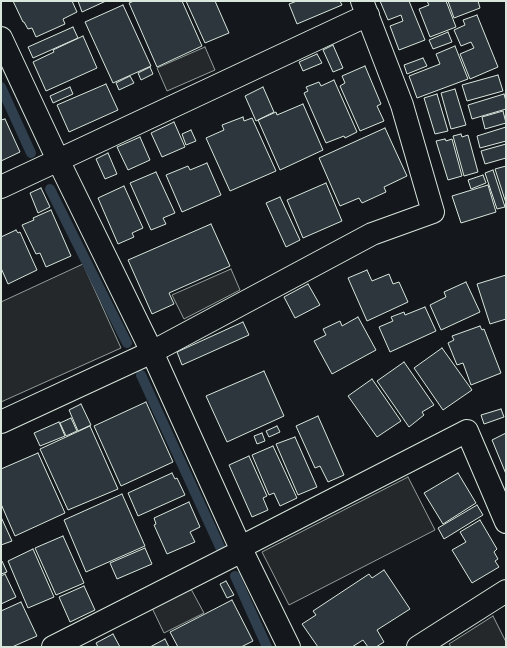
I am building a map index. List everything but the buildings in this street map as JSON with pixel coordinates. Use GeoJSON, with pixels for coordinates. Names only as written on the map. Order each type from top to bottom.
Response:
{"type":"FeatureCollection","features":[{"type":"Feature","properties":{"kind":"street"},"geometry":{"type":"LineString","coordinates":[[1,186],[58,160],[365,8],[402,105],[433,212],[372,234],[152,352],[1,422]]}},
{"type":"Feature","properties":{"kind":"street"},"geometry":{"type":"LineString","coordinates":[[1,38],[58,160],[152,352],[241,549],[289,647]]}},
{"type":"Feature","properties":{"kind":"street"},"geometry":{"type":"LineString","coordinates":[[53,647],[467,431],[506,522]]}},
{"type":"Feature","properties":{"kind":"street"},"geometry":{"type":"LineString","coordinates":[[418,647],[506,591]]}},
{"type":"Feature","properties":{"kind":"shaded area"},"geometry":{"type":"Polygon","coordinates":[[[205,47],[215,70],[167,91],[157,68],[205,47]]]}},
{"type":"Feature","properties":{"kind":"shaded area"},"geometry":{"type":"Polygon","coordinates":[[[83,264],[121,348],[1,402],[1,302],[83,264]]]}},
{"type":"Feature","properties":{"kind":"shaded area"},"geometry":{"type":"Polygon","coordinates":[[[231,269],[240,290],[184,319],[172,295],[231,269]]]}},
{"type":"Feature","properties":{"kind":"shaded area"},"geometry":{"type":"Polygon","coordinates":[[[408,477],[435,530],[289,605],[262,552],[408,477]]]}},
{"type":"Feature","properties":{"kind":"shaded area"},"geometry":{"type":"Polygon","coordinates":[[[191,589],[204,613],[164,633],[152,608],[191,589]]]}},
{"type":"Feature","properties":{"kind":"shaded area"},"geometry":{"type":"Polygon","coordinates":[[[493,616],[506,642],[506,647],[451,647],[449,644],[493,616]]]}},
{"type":"Feature","properties":{"kind":"waterway"},"geometry":{"type":"LineString","coordinates":[[1,87],[31,153]]}},
{"type":"Feature","properties":{"kind":"waterway"},"geometry":{"type":"LineString","coordinates":[[50,189],[127,343]]}},
{"type":"Feature","properties":{"kind":"waterway"},"geometry":{"type":"LineString","coordinates":[[141,375],[220,547]]}},
{"type":"Feature","properties":{"kind":"waterway"},"geometry":{"type":"LineString","coordinates":[[235,576],[267,647]]}}]}
